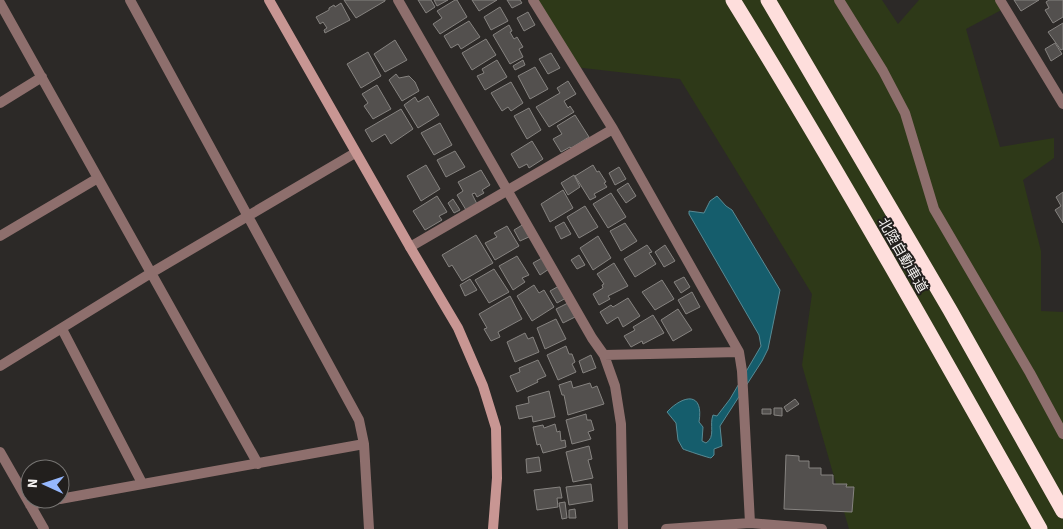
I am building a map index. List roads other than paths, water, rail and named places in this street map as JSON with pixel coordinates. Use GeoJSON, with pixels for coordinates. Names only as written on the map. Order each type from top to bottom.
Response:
{"type":"FeatureCollection","features":[{"type":"Feature","properties":{"kind":"highway","name":"北陸自動車道"},"geometry":{"type":"LineString","coordinates":[[733,0],[768,56],[921,317],[1040,529]]}},
{"type":"Feature","properties":{"kind":"highway","name":"北陸自動車道"},"geometry":{"type":"LineString","coordinates":[[768,0],[950,310],[1063,511]]}},
{"type":"Feature","properties":{"kind":"street"},"geometry":{"type":"LineString","coordinates":[[130,0],[359,420],[364,444],[368,529]]}},
{"type":"Feature","properties":{"kind":"street"},"geometry":{"type":"LineString","coordinates":[[269,0],[458,328],[483,386],[496,428],[497,478],[493,529]]}},
{"type":"Feature","properties":{"kind":"street"},"geometry":{"type":"LineString","coordinates":[[398,0],[592,338],[604,355],[614,386],[621,424],[623,529]]}},
{"type":"Feature","properties":{"kind":"street"},"geometry":{"type":"LineString","coordinates":[[533,0],[613,129],[739,352],[742,371],[750,523]]}},
{"type":"Feature","properties":{"kind":"street"},"geometry":{"type":"LineString","coordinates":[[839,0],[883,71],[906,113],[934,209],[1030,373],[1063,434]]}},
{"type":"Feature","properties":{"kind":"street"},"geometry":{"type":"LineString","coordinates":[[1000,0],[1063,104]]}},
{"type":"Feature","properties":{"kind":"street"},"geometry":{"type":"LineString","coordinates":[[0,3],[258,464]]}},
{"type":"Feature","properties":{"kind":"street"},"geometry":{"type":"LineString","coordinates":[[0,103],[42,77]]}},
{"type":"Feature","properties":{"kind":"street"},"geometry":{"type":"LineString","coordinates":[[410,247],[613,129]]}},
{"type":"Feature","properties":{"kind":"street"},"geometry":{"type":"LineString","coordinates":[[0,366],[151,273],[356,153]]}},
{"type":"Feature","properties":{"kind":"street"},"geometry":{"type":"LineString","coordinates":[[0,236],[98,178]]}},
{"type":"Feature","properties":{"kind":"street"},"geometry":{"type":"LineString","coordinates":[[62,329],[142,483]]}},
{"type":"Feature","properties":{"kind":"street"},"geometry":{"type":"LineString","coordinates":[[604,355],[739,352]]}},
{"type":"Feature","properties":{"kind":"street"},"geometry":{"type":"LineString","coordinates":[[70,497],[364,444]]}},
{"type":"Feature","properties":{"kind":"street"},"geometry":{"type":"LineString","coordinates":[[0,452],[20,487]]}},
{"type":"Feature","properties":{"kind":"street"},"geometry":{"type":"LineString","coordinates":[[32,509],[44,529]]}},
{"type":"Feature","properties":{"kind":"street"},"geometry":{"type":"LineString","coordinates":[[666,529],[750,523],[822,529]]}},
{"type":"Feature","properties":{"kind":"water"},"geometry":{"type":"Polygon","coordinates":[[[717,196],[732,210],[780,290],[768,349],[720,426],[722,446],[714,449],[714,455],[711,458],[683,449],[678,440],[676,423],[667,412],[673,406],[686,399],[696,401],[700,412],[699,422],[703,427],[702,441],[706,443],[712,434],[713,415],[717,416],[730,399],[761,346],[759,335],[689,214],[689,211],[704,213],[710,201],[717,196]]]}}]}
